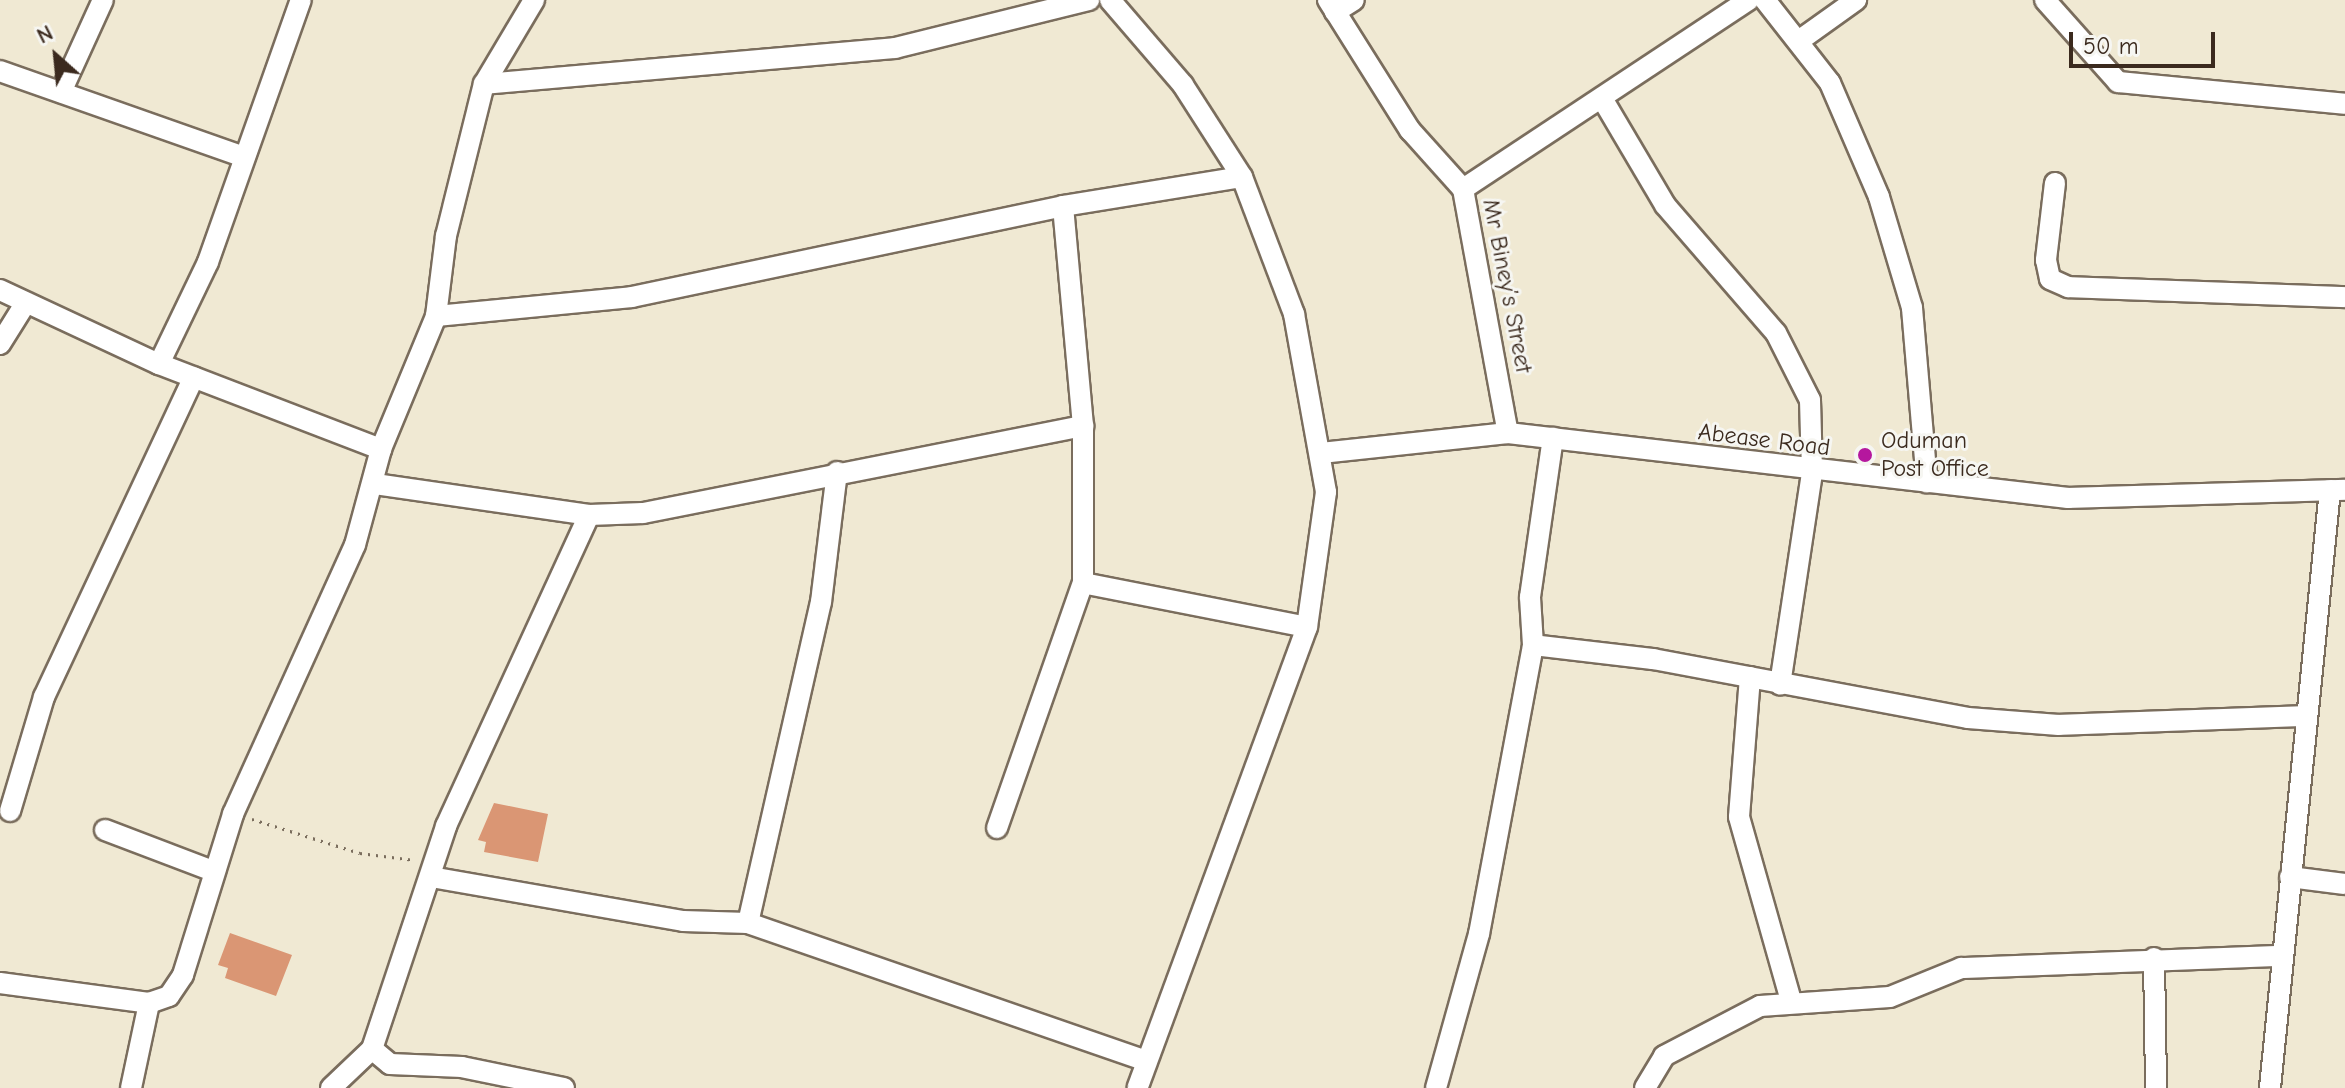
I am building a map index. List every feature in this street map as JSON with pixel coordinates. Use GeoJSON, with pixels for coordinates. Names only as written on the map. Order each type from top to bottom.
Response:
{"type":"FeatureCollection","features":[{"type":"Feature","properties":{"kind":"street"},"geometry":{"type":"LineString","coordinates":[[61,92],[103,0]]}},
{"type":"Feature","properties":{"kind":"street"},"geometry":{"type":"LineString","coordinates":[[159,364],[208,262],[241,156],[301,0]]}},
{"type":"Feature","properties":{"kind":"street"},"geometry":{"type":"LineString","coordinates":[[0,983],[149,1003],[169,996],[183,975],[233,814],[375,484],[381,449],[436,316],[451,209],[484,84],[534,0]]}},
{"type":"Feature","properties":{"kind":"street"},"geometry":{"type":"LineString","coordinates":[[484,84],[895,48],[1089,0]]}},
{"type":"Feature","properties":{"kind":"street"},"geometry":{"type":"LineString","coordinates":[[1110,0],[1183,85],[1242,177],[1294,314],[1321,453],[1324,538],[1307,627],[1144,1060],[1137,1088]]}},
{"type":"Feature","properties":{"kind":"street"},"geometry":{"type":"LineString","coordinates":[[1332,6],[1354,0]]}},
{"type":"Feature","properties":{"kind":"street"},"geometry":{"type":"LineString","coordinates":[[1463,189],[1603,100],[1749,0]]}},
{"type":"Feature","properties":{"kind":"street"},"geometry":{"type":"LineString","coordinates":[[1765,0],[1800,40],[1841,105],[1903,275],[1915,330],[1927,482]]}},
{"type":"Feature","properties":{"kind":"street"},"geometry":{"type":"LineString","coordinates":[[1800,40],[1856,0]]}},
{"type":"Feature","properties":{"kind":"street"},"geometry":{"type":"LineString","coordinates":[[2045,0],[2118,82],[2345,104]]}},
{"type":"Feature","properties":{"kind":"street","name":"Mr Biney’s Street"},"geometry":{"type":"LineString","coordinates":[[1332,6],[1410,130],[1463,189],[1508,433]]}},
{"type":"Feature","properties":{"kind":"street"},"geometry":{"type":"LineString","coordinates":[[0,71],[241,156]]}},
{"type":"Feature","properties":{"kind":"street"},"geometry":{"type":"LineString","coordinates":[[1603,100],[1665,205],[1743,291],[1794,363],[1813,420],[1812,473],[1780,685]]}},
{"type":"Feature","properties":{"kind":"street"},"geometry":{"type":"LineString","coordinates":[[436,316],[632,297],[785,271],[1063,206],[1242,177]]}},
{"type":"Feature","properties":{"kind":"street"},"geometry":{"type":"LineString","coordinates":[[2055,183],[2046,260],[2050,279],[2068,287],[2345,297]]}},
{"type":"Feature","properties":{"kind":"street"},"geometry":{"type":"LineString","coordinates":[[997,828],[1083,583],[1083,426],[1063,206]]}},
{"type":"Feature","properties":{"kind":"street"},"geometry":{"type":"LineString","coordinates":[[0,290],[159,364],[381,449]]}},
{"type":"Feature","properties":{"kind":"street"},"geometry":{"type":"LineString","coordinates":[[0,344],[25,304]]}},
{"type":"Feature","properties":{"kind":"street"},"geometry":{"type":"LineString","coordinates":[[10,811],[44,697],[194,377]]}},
{"type":"Feature","properties":{"kind":"street"},"geometry":{"type":"LineString","coordinates":[[375,484],[589,515],[643,513],[837,472],[1083,426]]}},
{"type":"Feature","properties":{"kind":"street","name":"Abease Road"},"geometry":{"type":"LineString","coordinates":[[1321,453],[1508,433],[1812,473],[2116,499],[2338,490]]}},
{"type":"Feature","properties":{"kind":"street"},"geometry":{"type":"LineString","coordinates":[[1436,1088],[1479,934],[1533,645],[1530,597],[1553,438]]}},
{"type":"Feature","properties":{"kind":"street"},"geometry":{"type":"LineString","coordinates":[[748,923],[821,602],[837,472]]}},
{"type":"Feature","properties":{"kind":"street"},"geometry":{"type":"LineString","coordinates":[[2270,1088],[2279,956],[2290,877],[2305,716],[2338,490]]}},
{"type":"Feature","properties":{"kind":"street"},"geometry":{"type":"LineString","coordinates":[[331,1088],[372,1049],[466,779],[589,515]]}},
{"type":"Feature","properties":{"kind":"street"},"geometry":{"type":"LineString","coordinates":[[1083,583],[1307,627]]}},
{"type":"Feature","properties":{"kind":"street"},"geometry":{"type":"LineString","coordinates":[[1533,645],[1750,677],[1910,711],[2059,725],[2305,716]]}},
{"type":"Feature","properties":{"kind":"street"},"geometry":{"type":"LineString","coordinates":[[1750,677],[1739,817],[1791,1001]]}},
{"type":"Feature","properties":{"kind":"street"},"geometry":{"type":"LineString","coordinates":[[105,830],[213,871]]}},
{"type":"Feature","properties":{"kind":"street"},"geometry":{"type":"LineString","coordinates":[[433,871],[652,916],[748,923],[1144,1060]]}},
{"type":"Feature","properties":{"kind":"street"},"geometry":{"type":"LineString","coordinates":[[2290,877],[2345,884]]}},
{"type":"Feature","properties":{"kind":"street"},"geometry":{"type":"LineString","coordinates":[[1645,1088],[1664,1056],[1687,1039],[1760,1006],[1791,1001],[1890,997],[1961,968],[2154,958],[2279,956]]}},
{"type":"Feature","properties":{"kind":"street"},"geometry":{"type":"LineString","coordinates":[[2154,958],[2156,1088]]}},
{"type":"Feature","properties":{"kind":"street"},"geometry":{"type":"LineString","coordinates":[[131,1088],[149,1003]]}},
{"type":"Feature","properties":{"kind":"street"},"geometry":{"type":"LineString","coordinates":[[372,1049],[390,1064],[462,1067],[564,1088]]}},
{"type":"Feature","properties":{"kind":"path"},"geometry":{"type":"LineString","coordinates":[[233,814],[360,853],[433,871]]}},
{"type":"Feature","properties":{"kind":"building"},"geometry":{"type":"Polygon","coordinates":[[[494,803],[548,814],[538,862],[484,852],[486,842],[478,840],[494,803]]]}},
{"type":"Feature","properties":{"kind":"building"},"geometry":{"type":"Polygon","coordinates":[[[230,933],[292,955],[276,996],[225,978],[228,968],[218,965],[230,933]]]}},
{"type":"Feature","properties":{"kind":"place","name":"Oduman Post Office"},"geometry":{"type":"Point","coordinates":[1865,455]}}]}
